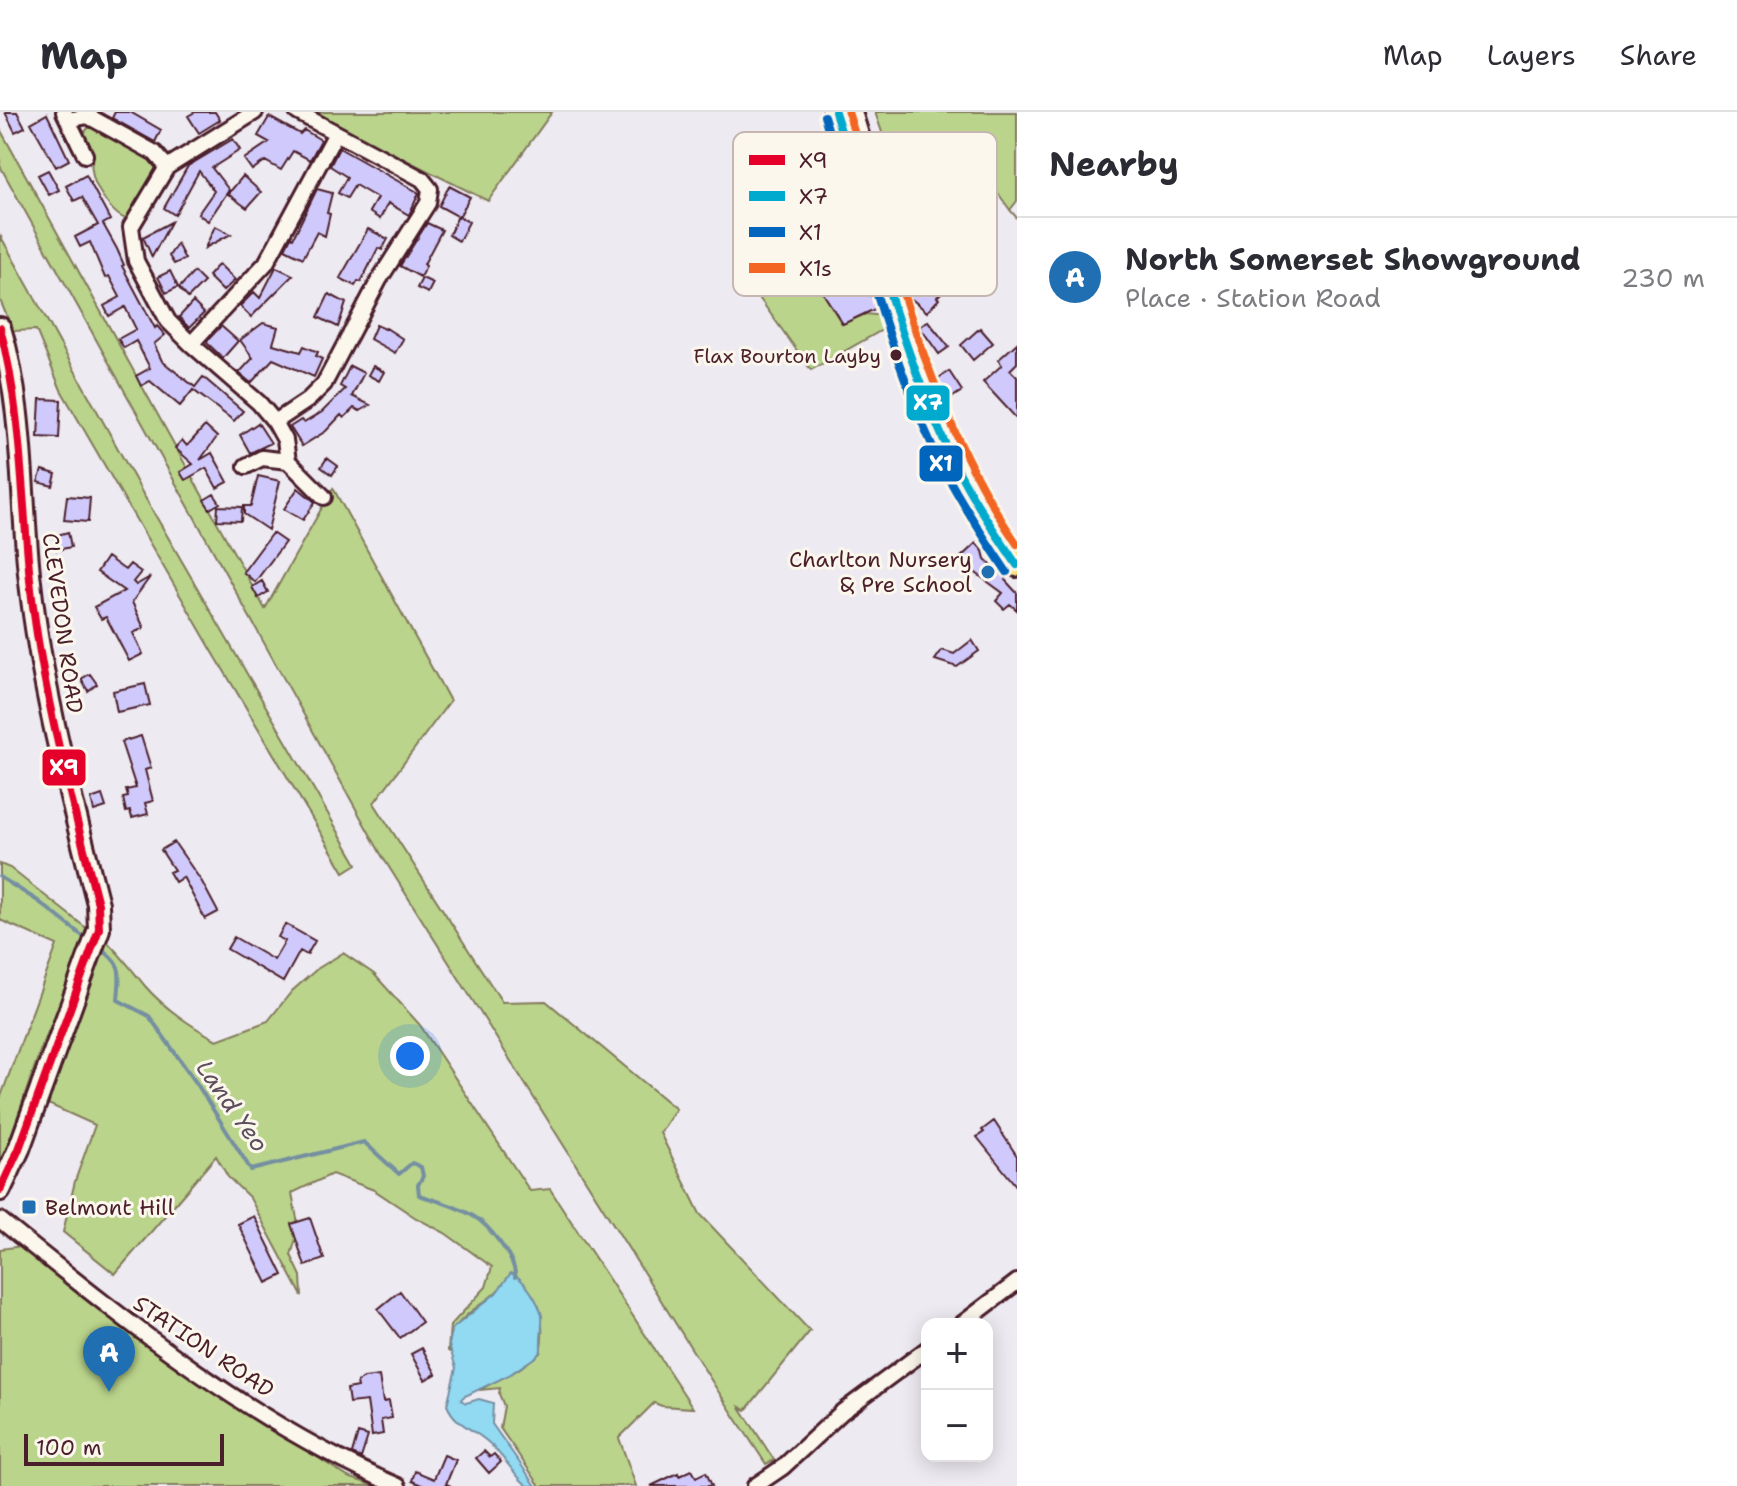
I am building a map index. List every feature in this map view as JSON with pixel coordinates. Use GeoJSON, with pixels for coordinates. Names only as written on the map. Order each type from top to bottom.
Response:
{"type":"FeatureCollection","features":[{"type":"Feature","properties":{"kind":"main road"},"geometry":{"type":"LineString","coordinates":[[835,112],[842,132]]}},
{"type":"Feature","properties":{"kind":"main road"},"geometry":{"type":"LineString","coordinates":[[893,296],[947,450],[980,514],[1017,565]]}},
{"type":"Feature","properties":{"kind":"main road","name":"CLEVEDON ROAD"},"geometry":{"type":"LineString","coordinates":[[0,328],[17,410],[30,582],[50,716],[98,904],[95,945],[19,1149],[0,1190]]}},
{"type":"Feature","properties":{"kind":"street"},"geometry":{"type":"LineString","coordinates":[[255,112],[167,167],[131,227],[136,261],[168,321],[259,403],[285,440],[288,461],[324,497]]}},
{"type":"Feature","properties":{"kind":"street"},"geometry":{"type":"LineString","coordinates":[[275,422],[308,400],[324,384],[379,280],[428,203],[430,189],[422,179],[297,112]]}},
{"type":"Feature","properties":{"kind":"street"},"geometry":{"type":"LineString","coordinates":[[854,112],[860,132]]}},
{"type":"Feature","properties":{"kind":"street"},"geometry":{"type":"LineString","coordinates":[[85,155],[66,116],[88,116],[155,153],[167,167]]}},
{"type":"Feature","properties":{"kind":"street"},"geometry":{"type":"LineString","coordinates":[[191,344],[266,263],[336,133]]}},
{"type":"Feature","properties":{"kind":"street"},"geometry":{"type":"LineString","coordinates":[[246,466],[262,458],[288,461]]}},
{"type":"Feature","properties":{"kind":"street","name":"STATION ROAD"},"geometry":{"type":"LineString","coordinates":[[0,1220],[151,1341],[317,1448],[398,1486]]}},
{"type":"Feature","properties":{"kind":"street"},"geometry":{"type":"LineString","coordinates":[[970,1318],[1017,1282]]}},
{"type":"Feature","properties":{"kind":"street"},"geometry":{"type":"LineString","coordinates":[[755,1486],[783,1467],[842,1412],[921,1353]]}},
{"type":"Feature","properties":{"kind":"green space"},"geometry":{"type":"Polygon","coordinates":[[[310,112],[552,112],[488,201],[310,112]]]}},
{"type":"Feature","properties":{"kind":"green space"},"geometry":{"type":"Polygon","coordinates":[[[875,112],[1017,112],[1017,201],[1010,210],[997,192],[997,132],[882,132],[875,112]]]}},
{"type":"Feature","properties":{"kind":"green space"},"geometry":{"type":"Polygon","coordinates":[[[88,128],[95,128],[146,156],[156,168],[154,178],[130,220],[111,208],[96,184],[91,157],[83,139],[88,128]]]}},
{"type":"Feature","properties":{"kind":"green space"},"geometry":{"type":"Polygon","coordinates":[[[0,129],[265,609],[333,488],[450,701],[374,803],[502,1002],[546,1001],[676,1109],[660,1133],[700,1214],[810,1331],[746,1410],[740,1407],[774,1460],[766,1464],[718,1391],[382,856],[0,166],[0,129]]]}},
{"type":"Feature","properties":{"kind":"green space"},"geometry":{"type":"Polygon","coordinates":[[[0,235],[143,494],[357,864],[344,872],[61,390],[36,330],[13,331],[0,300],[0,235]]]}},
{"type":"Feature","properties":{"kind":"green space"},"geometry":{"type":"Polygon","coordinates":[[[758,296],[825,296],[842,324],[866,314],[884,316],[955,476],[947,480],[884,329],[811,370],[758,296]]]}},
{"type":"Feature","properties":{"kind":"green space"},"geometry":{"type":"Polygon","coordinates":[[[0,864],[10,868],[90,931],[40,1051],[0,1168],[0,1099],[57,945],[0,920],[0,864]]]}},
{"type":"Feature","properties":{"kind":"green space"},"geometry":{"type":"Polygon","coordinates":[[[102,937],[160,1001],[217,1040],[268,1021],[292,991],[317,969],[343,953],[374,974],[420,1025],[530,1191],[550,1189],[693,1408],[654,1403],[619,1438],[636,1486],[540,1486],[500,1428],[504,1406],[500,1388],[479,1390],[519,1369],[540,1353],[541,1318],[534,1300],[508,1277],[492,1296],[462,1319],[450,1339],[448,1351],[450,1326],[486,1287],[492,1267],[445,1233],[374,1190],[332,1174],[292,1193],[299,1229],[291,1255],[301,1276],[302,1296],[250,1198],[228,1177],[216,1156],[115,1274],[63,1232],[75,1181],[95,1125],[48,1104],[102,937]]]}},
{"type":"Feature","properties":{"kind":"green space"},"geometry":{"type":"Polygon","coordinates":[[[22,1246],[148,1347],[348,1477],[376,1486],[0,1486],[0,1249],[22,1246]]]}},
{"type":"Feature","properties":{"kind":"water"},"geometry":{"type":"Polygon","coordinates":[[[511,1273],[526,1285],[540,1310],[541,1350],[509,1375],[461,1400],[466,1403],[479,1399],[493,1403],[492,1424],[536,1486],[528,1486],[522,1481],[493,1447],[460,1422],[447,1405],[456,1368],[449,1345],[452,1329],[496,1293],[511,1273]]]}},
{"type":"Feature","properties":{"kind":"building"},"geometry":{"type":"Polygon","coordinates":[[[5,112],[17,112],[25,127],[15,132],[5,112]]]}},
{"type":"Feature","properties":{"kind":"building"},"geometry":{"type":"Polygon","coordinates":[[[115,112],[130,112],[161,130],[155,142],[112,118],[115,112]]]}},
{"type":"Feature","properties":{"kind":"building"},"geometry":{"type":"Polygon","coordinates":[[[195,112],[215,112],[220,120],[199,133],[188,116],[195,112]]]}},
{"type":"Feature","properties":{"kind":"building"},"geometry":{"type":"Polygon","coordinates":[[[47,114],[69,160],[56,167],[31,123],[47,114]]]}},
{"type":"Feature","properties":{"kind":"building"},"geometry":{"type":"Polygon","coordinates":[[[269,117],[300,134],[304,130],[321,140],[310,160],[293,151],[281,170],[265,161],[252,170],[244,159],[269,142],[258,136],[269,117]]]}},
{"type":"Feature","properties":{"kind":"building"},"geometry":{"type":"Polygon","coordinates":[[[233,139],[240,150],[212,168],[229,190],[208,221],[198,214],[214,191],[199,171],[175,215],[164,208],[188,166],[233,139]]]}},
{"type":"Feature","properties":{"kind":"building"},"geometry":{"type":"Polygon","coordinates":[[[339,148],[419,193],[409,215],[388,203],[380,219],[369,212],[377,198],[355,185],[347,198],[338,193],[347,177],[330,166],[339,148]]]}},
{"type":"Feature","properties":{"kind":"building"},"geometry":{"type":"Polygon","coordinates":[[[48,170],[59,190],[49,195],[38,175],[48,170]]]}},
{"type":"Feature","properties":{"kind":"building"},"geometry":{"type":"Polygon","coordinates":[[[86,175],[110,220],[103,224],[117,249],[122,266],[155,328],[157,326],[165,335],[154,344],[162,361],[195,387],[203,377],[243,411],[234,421],[193,390],[180,406],[150,381],[141,386],[136,376],[150,368],[136,341],[124,348],[118,339],[136,329],[125,307],[109,316],[104,306],[120,297],[109,276],[105,278],[90,242],[80,247],[75,237],[98,225],[82,197],[74,201],[66,186],[86,175]]]}},
{"type":"Feature","properties":{"kind":"building"},"geometry":{"type":"Polygon","coordinates":[[[243,176],[261,192],[247,208],[228,194],[243,176]]]}},
{"type":"Feature","properties":{"kind":"building"},"geometry":{"type":"Polygon","coordinates":[[[449,186],[470,197],[459,217],[439,206],[449,186]]]}},
{"type":"Feature","properties":{"kind":"building"},"geometry":{"type":"Polygon","coordinates":[[[317,189],[332,193],[327,213],[330,214],[325,236],[317,232],[303,258],[285,249],[317,189]]]}},
{"type":"Feature","properties":{"kind":"building"},"geometry":{"type":"Polygon","coordinates":[[[458,216],[469,222],[459,241],[449,235],[458,216]]]}},
{"type":"Feature","properties":{"kind":"building"},"geometry":{"type":"Polygon","coordinates":[[[171,222],[152,257],[143,237],[171,222]]]}},
{"type":"Feature","properties":{"kind":"building"},"geometry":{"type":"Polygon","coordinates":[[[427,223],[442,230],[420,277],[400,266],[427,223]]]}},
{"type":"Feature","properties":{"kind":"building"},"geometry":{"type":"Polygon","coordinates":[[[215,226],[231,234],[205,248],[215,226]]]}},
{"type":"Feature","properties":{"kind":"building"},"geometry":{"type":"Polygon","coordinates":[[[368,229],[388,239],[382,250],[378,248],[361,282],[358,281],[355,286],[340,278],[368,229]]]}},
{"type":"Feature","properties":{"kind":"building"},"geometry":{"type":"Polygon","coordinates":[[[177,244],[185,259],[174,264],[169,256],[177,244]]]}},
{"type":"Feature","properties":{"kind":"building"},"geometry":{"type":"Polygon","coordinates":[[[219,264],[235,280],[223,291],[208,276],[219,264]]]}},
{"type":"Feature","properties":{"kind":"building"},"geometry":{"type":"Polygon","coordinates":[[[276,267],[293,275],[251,317],[240,306],[254,292],[260,298],[276,267]]]}},
{"type":"Feature","properties":{"kind":"building"},"geometry":{"type":"Polygon","coordinates":[[[170,271],[178,287],[166,293],[158,277],[170,271]]]}},
{"type":"Feature","properties":{"kind":"building"},"geometry":{"type":"Polygon","coordinates":[[[194,272],[204,282],[188,298],[179,288],[194,272]]]}},
{"type":"Feature","properties":{"kind":"building"},"geometry":{"type":"Polygon","coordinates":[[[422,278],[433,283],[428,293],[417,288],[422,278]]]}},
{"type":"Feature","properties":{"kind":"building"},"geometry":{"type":"Polygon","coordinates":[[[329,294],[346,303],[338,327],[318,317],[329,294]]]}},
{"type":"Feature","properties":{"kind":"building"},"geometry":{"type":"Polygon","coordinates":[[[825,296],[871,296],[877,308],[843,324],[825,296]]]}},
{"type":"Feature","properties":{"kind":"building"},"geometry":{"type":"Polygon","coordinates":[[[908,296],[938,296],[939,299],[927,312],[908,296]]]}},
{"type":"Feature","properties":{"kind":"building"},"geometry":{"type":"Polygon","coordinates":[[[193,302],[204,313],[189,328],[179,317],[193,302]]]}},
{"type":"Feature","properties":{"kind":"building"},"geometry":{"type":"Polygon","coordinates":[[[928,321],[949,347],[939,354],[920,327],[928,321]]]}},
{"type":"Feature","properties":{"kind":"building"},"geometry":{"type":"Polygon","coordinates":[[[263,323],[278,327],[273,344],[301,352],[304,346],[318,352],[316,356],[322,359],[314,377],[273,359],[251,383],[239,373],[253,358],[240,340],[263,323]]]}},
{"type":"Feature","properties":{"kind":"building"},"geometry":{"type":"Polygon","coordinates":[[[376,325],[403,339],[395,353],[370,339],[376,325]]]}},
{"type":"Feature","properties":{"kind":"building"},"geometry":{"type":"Polygon","coordinates":[[[221,326],[238,341],[223,358],[206,342],[221,326]]]}},
{"type":"Feature","properties":{"kind":"building"},"geometry":{"type":"Polygon","coordinates":[[[980,328],[993,343],[973,360],[961,345],[980,328]]]}},
{"type":"Feature","properties":{"kind":"building"},"geometry":{"type":"Polygon","coordinates":[[[1017,343],[1017,363],[1010,370],[1017,377],[1017,419],[983,382],[1002,365],[998,360],[1017,343]]]}},
{"type":"Feature","properties":{"kind":"building"},"geometry":{"type":"Polygon","coordinates":[[[350,366],[364,373],[352,396],[370,405],[360,411],[354,408],[344,418],[341,415],[326,431],[302,446],[290,427],[322,412],[345,389],[340,386],[350,366]]]}},
{"type":"Feature","properties":{"kind":"building"},"geometry":{"type":"Polygon","coordinates":[[[373,366],[384,372],[379,381],[368,375],[373,366]]]}},
{"type":"Feature","properties":{"kind":"building"},"geometry":{"type":"Polygon","coordinates":[[[949,371],[962,391],[948,400],[936,380],[949,371]]]}},
{"type":"Feature","properties":{"kind":"building"},"geometry":{"type":"Polygon","coordinates":[[[40,399],[61,400],[59,438],[38,437],[40,399]]]}},
{"type":"Feature","properties":{"kind":"building"},"geometry":{"type":"Polygon","coordinates":[[[258,423],[271,443],[250,453],[240,435],[258,423]]]}},
{"type":"Feature","properties":{"kind":"building"},"geometry":{"type":"Polygon","coordinates":[[[205,426],[217,437],[200,460],[212,453],[228,482],[217,488],[206,468],[185,480],[180,472],[193,464],[175,448],[182,440],[187,446],[205,426]]]}},
{"type":"Feature","properties":{"kind":"building"},"geometry":{"type":"Polygon","coordinates":[[[327,458],[338,466],[332,475],[321,467],[327,458]]]}},
{"type":"Feature","properties":{"kind":"building"},"geometry":{"type":"Polygon","coordinates":[[[42,470],[56,474],[53,486],[38,482],[42,470]]]}},
{"type":"Feature","properties":{"kind":"building"},"geometry":{"type":"Polygon","coordinates":[[[258,476],[280,481],[268,530],[244,514],[244,506],[251,506],[258,476]]]}},
{"type":"Feature","properties":{"kind":"building"},"geometry":{"type":"Polygon","coordinates":[[[298,488],[315,502],[303,520],[284,509],[298,488]]]}},
{"type":"Feature","properties":{"kind":"building"},"geometry":{"type":"Polygon","coordinates":[[[214,494],[220,503],[210,509],[204,500],[214,494]]]}},
{"type":"Feature","properties":{"kind":"building"},"geometry":{"type":"Polygon","coordinates":[[[67,496],[90,498],[88,522],[64,520],[67,496]]]}},
{"type":"Feature","properties":{"kind":"building"},"geometry":{"type":"Polygon","coordinates":[[[218,506],[242,507],[241,521],[217,520],[218,506]]]}},
{"type":"Feature","properties":{"kind":"building"},"geometry":{"type":"Polygon","coordinates":[[[68,532],[71,547],[57,550],[54,536],[68,532]]]}},
{"type":"Feature","properties":{"kind":"building"},"geometry":{"type":"Polygon","coordinates":[[[272,533],[285,542],[255,582],[243,572],[272,533]]]}},
{"type":"Feature","properties":{"kind":"building","name":"Charlton Nursery & Pre School"},"geometry":{"type":"Polygon","coordinates":[[[976,543],[985,559],[1017,593],[1017,610],[1010,604],[1004,609],[996,601],[1003,593],[958,560],[976,543]]]}},
{"type":"Feature","properties":{"kind":"building"},"geometry":{"type":"Polygon","coordinates":[[[107,557],[125,570],[130,564],[141,572],[133,582],[136,585],[150,577],[132,602],[144,628],[133,633],[143,654],[129,661],[106,617],[101,619],[94,607],[124,591],[97,572],[107,557]]]}},
{"type":"Feature","properties":{"kind":"building"},"geometry":{"type":"Polygon","coordinates":[[[262,581],[268,592],[258,598],[252,587],[262,581]]]}},
{"type":"Feature","properties":{"kind":"building"},"geometry":{"type":"Polygon","coordinates":[[[972,640],[979,651],[957,667],[935,660],[942,650],[954,654],[972,640]]]}},
{"type":"Feature","properties":{"kind":"building"},"geometry":{"type":"Polygon","coordinates":[[[90,674],[97,684],[88,691],[81,679],[90,674]]]}},
{"type":"Feature","properties":{"kind":"building"},"geometry":{"type":"Polygon","coordinates":[[[145,684],[150,705],[117,712],[113,691],[145,684]]]}},
{"type":"Feature","properties":{"kind":"building"},"geometry":{"type":"Polygon","coordinates":[[[141,736],[151,768],[145,770],[153,801],[145,803],[148,814],[132,818],[130,811],[126,812],[123,798],[128,797],[126,790],[136,788],[121,742],[141,736]]]}},
{"type":"Feature","properties":{"kind":"building"},"geometry":{"type":"Polygon","coordinates":[[[102,795],[106,807],[94,811],[91,799],[102,795]]]}},
{"type":"Feature","properties":{"kind":"building"},"geometry":{"type":"Polygon","coordinates":[[[174,842],[202,882],[218,912],[205,919],[183,877],[175,882],[169,872],[174,870],[161,850],[174,842]]]}},
{"type":"Feature","properties":{"kind":"building"},"geometry":{"type":"Polygon","coordinates":[[[285,924],[315,941],[307,955],[300,951],[283,982],[227,949],[234,937],[274,960],[285,941],[278,937],[285,924]]]}},
{"type":"Feature","properties":{"kind":"building"},"geometry":{"type":"Polygon","coordinates":[[[994,1121],[1017,1156],[1017,1187],[977,1137],[994,1121]]]}},
{"type":"Feature","properties":{"kind":"building"},"geometry":{"type":"Polygon","coordinates":[[[254,1216],[283,1275],[267,1283],[238,1224],[254,1216]]]}},
{"type":"Feature","properties":{"kind":"building"},"geometry":{"type":"Polygon","coordinates":[[[310,1218],[324,1259],[305,1266],[291,1224],[310,1218]]]}},
{"type":"Feature","properties":{"kind":"building"},"geometry":{"type":"Polygon","coordinates":[[[400,1291],[422,1322],[400,1338],[378,1309],[400,1291]]]}},
{"type":"Feature","properties":{"kind":"building"},"geometry":{"type":"Polygon","coordinates":[[[422,1348],[436,1374],[425,1380],[411,1354],[422,1348]]]}},
{"type":"Feature","properties":{"kind":"building"},"geometry":{"type":"Polygon","coordinates":[[[379,1376],[383,1402],[389,1401],[392,1418],[381,1420],[383,1434],[372,1436],[367,1401],[349,1403],[347,1389],[358,1387],[357,1382],[364,1378],[379,1376]]]}},
{"type":"Feature","properties":{"kind":"building"},"geometry":{"type":"Polygon","coordinates":[[[358,1433],[368,1436],[361,1458],[352,1454],[358,1433]]]}},
{"type":"Feature","properties":{"kind":"building"},"geometry":{"type":"Polygon","coordinates":[[[484,1451],[490,1457],[494,1454],[501,1462],[489,1473],[476,1458],[484,1451]]]}},
{"type":"Feature","properties":{"kind":"building"},"geometry":{"type":"Polygon","coordinates":[[[444,1455],[456,1460],[446,1484],[451,1486],[424,1486],[412,1481],[415,1471],[434,1479],[444,1455]]]}},
{"type":"Feature","properties":{"kind":"building"},"geometry":{"type":"Polygon","coordinates":[[[692,1470],[696,1477],[706,1472],[712,1486],[651,1486],[678,1473],[679,1476],[692,1470]]]}},
{"type":"Feature","properties":{"kind":"waterway","name":"Land Yeo"},"geometry":{"type":"LineString","coordinates":[[0,877],[38,901],[89,941]]}},
{"type":"Feature","properties":{"kind":"waterway","name":"Land Yeo"},"geometry":{"type":"LineString","coordinates":[[100,948],[113,959],[119,970],[118,1000],[149,1016],[197,1084],[251,1170],[364,1142],[399,1174],[412,1163],[421,1167],[423,1176],[418,1185],[419,1195],[460,1209],[479,1220],[507,1252],[515,1277]]}},
{"type":"Feature","properties":{"kind":"transit line","name":"X7"},"geometry":{"type":"LineString","coordinates":[[835,112],[841,132]]}},
{"type":"Feature","properties":{"kind":"transit line","name":"X1s"},"geometry":{"type":"LineString","coordinates":[[848,112],[854,132]]}},
{"type":"Feature","properties":{"kind":"transit line","name":"X1"},"geometry":{"type":"LineString","coordinates":[[824,116],[829,132]]}},
{"type":"Feature","properties":{"kind":"transit line","name":"X1"},"geometry":{"type":"LineString","coordinates":[[877,296],[906,383],[943,468],[1007,572]]}},
{"type":"Feature","properties":{"kind":"transit line","name":"X7"},"geometry":{"type":"LineString","coordinates":[[891,296],[917,376],[953,460],[991,527],[1017,565]]}},
{"type":"Feature","properties":{"kind":"transit line","name":"X1s"},"geometry":{"type":"LineString","coordinates":[[904,296],[937,389],[960,442],[986,494],[1017,544]]}},
{"type":"Feature","properties":{"kind":"transit line","name":"X9"},"geometry":{"type":"LineString","coordinates":[[0,328],[14,397],[38,644],[61,756],[98,904],[99,929],[19,1149],[0,1190]]}},
{"type":"Feature","properties":{"kind":"place","name":"Flax Bourton Layby"},"geometry":{"type":"Point","coordinates":[896,355]}},
{"type":"Feature","properties":{"kind":"place","name":"Charlton Nursery & Pre School"},"geometry":{"type":"Point","coordinates":[988,572]}},
{"type":"Feature","properties":{"kind":"place","name":"Belmont Hill"},"geometry":{"type":"Point","coordinates":[29,1207]}},
{"type":"Feature","properties":{"kind":"place","name":"North Somerset Showground"},"geometry":{"type":"Point","coordinates":[109,1392]}}]}
